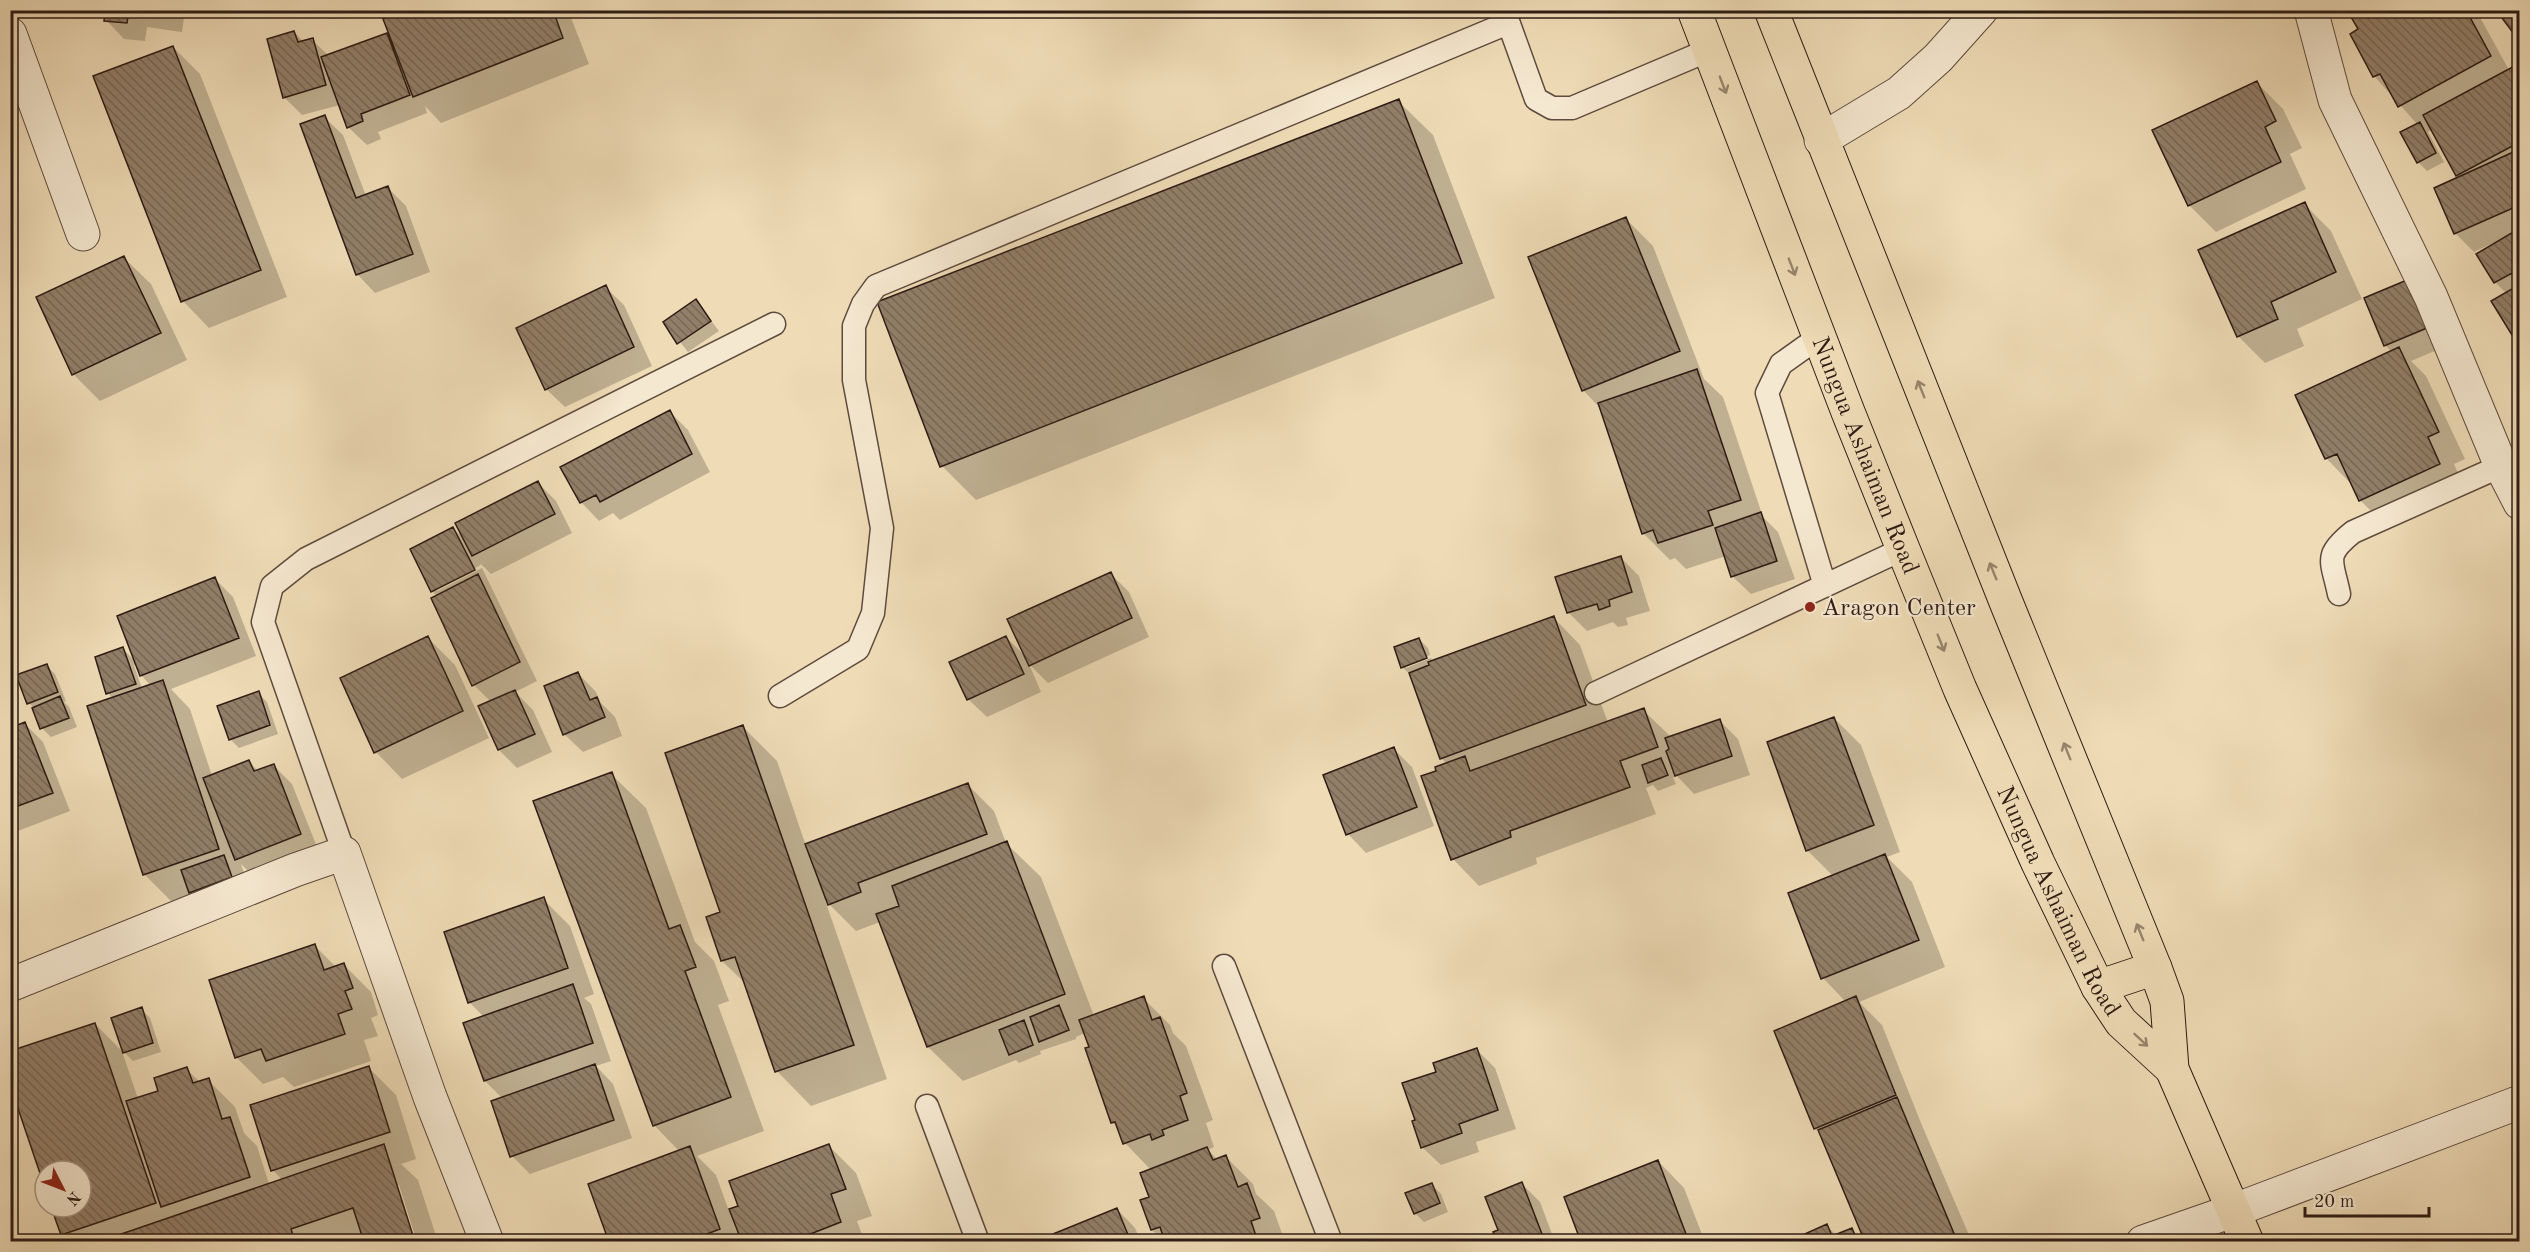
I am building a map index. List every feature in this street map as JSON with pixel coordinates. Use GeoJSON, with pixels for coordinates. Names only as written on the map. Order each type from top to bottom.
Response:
{"type":"FeatureCollection","features":[{"type":"Feature","properties":{"kind":"main road","name":"Nungua Ashaiman Road"},"geometry":{"type":"LineString","coordinates":[[1694,10],[1819,337],[1976,727],[2098,987],[2121,1022],[2172,1069]]}},
{"type":"Feature","properties":{"kind":"main road","name":"Nungua Ashaiman Road"},"geometry":{"type":"LineString","coordinates":[[1772,10],[1821,140],[2155,968],[2167,1000],[2172,1069],[2247,1242]]}},
{"type":"Feature","properties":{"kind":"main road"},"geometry":{"type":"LineString","coordinates":[[2098,987],[2155,968]]}},
{"type":"Feature","properties":{"kind":"street"},"geometry":{"type":"LineString","coordinates":[[1821,140],[1899,93],[1938,58],[1981,10]]}},
{"type":"Feature","properties":{"kind":"street"},"geometry":{"type":"LineString","coordinates":[[2311,10],[2335,100],[2431,297],[2501,466],[2520,503]]}},
{"type":"Feature","properties":{"kind":"street"},"geometry":{"type":"LineString","coordinates":[[10,34],[83,234]]}},
{"type":"Feature","properties":{"kind":"street"},"geometry":{"type":"LineString","coordinates":[[10,985],[296,870],[344,853],[430,1096],[487,1242]]}},
{"type":"Feature","properties":{"kind":"street"},"geometry":{"type":"LineString","coordinates":[[2143,1242],[2235,1210],[2520,1102]]}},
{"type":"Feature","properties":{"kind":"lane"},"geometry":{"type":"LineString","coordinates":[[780,696],[858,649],[873,613],[882,528],[854,380],[854,326],[863,304],[876,286],[1506,17],[1536,99],[1552,108],[1572,108],[1709,50]]}},
{"type":"Feature","properties":{"kind":"lane"},"geometry":{"type":"LineString","coordinates":[[344,853],[263,622],[272,586],[306,559],[774,324]]}},
{"type":"Feature","properties":{"kind":"lane"},"geometry":{"type":"LineString","coordinates":[[1819,337],[1781,364],[1767,393],[1825,586]]}},
{"type":"Feature","properties":{"kind":"lane"},"geometry":{"type":"LineString","coordinates":[[2339,594],[2331,557],[2335,546],[2353,532],[2501,466]]}},
{"type":"Feature","properties":{"kind":"lane"},"geometry":{"type":"LineString","coordinates":[[1596,693],[1903,549]]}},
{"type":"Feature","properties":{"kind":"lane"},"geometry":{"type":"LineString","coordinates":[[1224,966],[1331,1242]]}},
{"type":"Feature","properties":{"kind":"lane"},"geometry":{"type":"LineString","coordinates":[[927,1106],[978,1242]]}},
{"type":"Feature","properties":{"kind":"building"},"geometry":{"type":"Polygon","coordinates":[[[105,10],[129,10],[127,23],[104,21],[105,10]]]}},
{"type":"Feature","properties":{"kind":"building"},"geometry":{"type":"Polygon","coordinates":[[[135,10],[164,10],[164,15],[135,10]]]}},
{"type":"Feature","properties":{"kind":"building"},"geometry":{"type":"Polygon","coordinates":[[[403,10],[553,10],[563,38],[413,97],[383,19],[403,10]]]}},
{"type":"Feature","properties":{"kind":"building"},"geometry":{"type":"Polygon","coordinates":[[[2347,10],[2466,10],[2491,56],[2398,107],[2380,74],[2373,77],[2350,34],[2358,29],[2347,10]]]}},
{"type":"Feature","properties":{"kind":"building"},"geometry":{"type":"Polygon","coordinates":[[[2496,10],[2520,10],[2520,30],[2514,34],[2496,10]]]}},
{"type":"Feature","properties":{"kind":"building"},"geometry":{"type":"Polygon","coordinates":[[[294,31],[298,42],[313,38],[326,85],[283,98],[267,39],[294,31]]]}},
{"type":"Feature","properties":{"kind":"building"},"geometry":{"type":"Polygon","coordinates":[[[387,33],[410,95],[361,114],[363,121],[347,128],[321,57],[387,33]]]}},
{"type":"Feature","properties":{"kind":"building"},"geometry":{"type":"Polygon","coordinates":[[[173,46],[261,270],[181,302],[93,76],[173,46]]]}},
{"type":"Feature","properties":{"kind":"building"},"geometry":{"type":"Polygon","coordinates":[[[2520,63],[2520,142],[2456,176],[2423,115],[2520,63]]]}},
{"type":"Feature","properties":{"kind":"building"},"geometry":{"type":"Polygon","coordinates":[[[2257,81],[2276,121],[2265,127],[2281,162],[2188,206],[2152,130],[2257,81]]]}},
{"type":"Feature","properties":{"kind":"building"},"geometry":{"type":"Polygon","coordinates":[[[1399,99],[1462,263],[940,467],[877,302],[1399,99]]]}},
{"type":"Feature","properties":{"kind":"building"},"geometry":{"type":"Polygon","coordinates":[[[325,115],[356,198],[388,186],[413,254],[356,275],[300,124],[325,115]]]}},
{"type":"Feature","properties":{"kind":"building"},"geometry":{"type":"Polygon","coordinates":[[[2420,122],[2436,153],[2417,163],[2400,132],[2420,122]]]}},
{"type":"Feature","properties":{"kind":"building"},"geometry":{"type":"Polygon","coordinates":[[[2520,149],[2520,205],[2454,234],[2434,188],[2520,149]]]}},
{"type":"Feature","properties":{"kind":"building"},"geometry":{"type":"Polygon","coordinates":[[[2305,202],[2336,272],[2271,302],[2278,319],[2237,337],[2198,250],[2305,202]]]}},
{"type":"Feature","properties":{"kind":"building"},"geometry":{"type":"Polygon","coordinates":[[[1626,217],[1680,351],[1582,391],[1528,257],[1626,217]]]}},
{"type":"Feature","properties":{"kind":"building"},"geometry":{"type":"Polygon","coordinates":[[[2520,228],[2520,348],[2491,301],[2519,285],[2512,273],[2494,283],[2476,254],[2520,228]]]}},
{"type":"Feature","properties":{"kind":"building"},"geometry":{"type":"Polygon","coordinates":[[[124,256],[161,333],[72,375],[36,297],[124,256]]]}},
{"type":"Feature","properties":{"kind":"building"},"geometry":{"type":"Polygon","coordinates":[[[2407,280],[2427,328],[2384,346],[2364,298],[2407,280]]]}},
{"type":"Feature","properties":{"kind":"building"},"geometry":{"type":"Polygon","coordinates":[[[606,285],[634,347],[545,390],[516,328],[606,285]]]}},
{"type":"Feature","properties":{"kind":"building"},"geometry":{"type":"Polygon","coordinates":[[[696,299],[711,321],[677,344],[663,322],[696,299]]]}},
{"type":"Feature","properties":{"kind":"building"},"geometry":{"type":"Polygon","coordinates":[[[2399,347],[2439,432],[2428,437],[2440,464],[2359,501],[2337,454],[2325,459],[2295,395],[2399,347]]]}},
{"type":"Feature","properties":{"kind":"building"},"geometry":{"type":"Polygon","coordinates":[[[1697,369],[1741,500],[1708,511],[1713,525],[1658,543],[1653,530],[1642,534],[1598,403],[1697,369]]]}},
{"type":"Feature","properties":{"kind":"building"},"geometry":{"type":"Polygon","coordinates":[[[670,410],[692,454],[600,502],[596,495],[580,503],[560,467],[670,410]]]}},
{"type":"Feature","properties":{"kind":"building"},"geometry":{"type":"Polygon","coordinates":[[[538,481],[555,514],[472,556],[455,523],[538,481]]]}},
{"type":"Feature","properties":{"kind":"building"},"geometry":{"type":"Polygon","coordinates":[[[1761,512],[1777,561],[1731,577],[1715,528],[1761,512]]]}},
{"type":"Feature","properties":{"kind":"building"},"geometry":{"type":"Polygon","coordinates":[[[453,527],[475,570],[431,592],[410,549],[453,527]]]}},
{"type":"Feature","properties":{"kind":"building"},"geometry":{"type":"Polygon","coordinates":[[[1621,556],[1632,592],[1609,600],[1610,606],[1599,610],[1597,604],[1567,613],[1555,577],[1621,556]]]}},
{"type":"Feature","properties":{"kind":"building"},"geometry":{"type":"Polygon","coordinates":[[[1111,572],[1132,618],[1029,666],[1007,619],[1111,572]]]}},
{"type":"Feature","properties":{"kind":"building"},"geometry":{"type":"Polygon","coordinates":[[[478,574],[520,662],[472,686],[431,598],[478,574]]]}},
{"type":"Feature","properties":{"kind":"building"},"geometry":{"type":"Polygon","coordinates":[[[215,577],[239,638],[140,676],[117,616],[215,577]]]}},
{"type":"Feature","properties":{"kind":"building"},"geometry":{"type":"Polygon","coordinates":[[[1554,616],[1586,705],[1440,759],[1409,673],[1429,665],[1428,662],[1554,616]]]}},
{"type":"Feature","properties":{"kind":"building"},"geometry":{"type":"Polygon","coordinates":[[[428,636],[463,711],[374,753],[340,678],[428,636]]]}},
{"type":"Feature","properties":{"kind":"building"},"geometry":{"type":"Polygon","coordinates":[[[1006,636],[1024,674],[967,700],[949,662],[1006,636]]]}},
{"type":"Feature","properties":{"kind":"building"},"geometry":{"type":"Polygon","coordinates":[[[1419,638],[1427,658],[1401,668],[1394,647],[1419,638]]]}},
{"type":"Feature","properties":{"kind":"building"},"geometry":{"type":"Polygon","coordinates":[[[123,647],[136,684],[106,694],[95,657],[123,647]]]}},
{"type":"Feature","properties":{"kind":"building"},"geometry":{"type":"Polygon","coordinates":[[[47,664],[58,692],[27,704],[16,675],[47,664]]]}},
{"type":"Feature","properties":{"kind":"building"},"geometry":{"type":"Polygon","coordinates":[[[578,672],[590,700],[597,697],[605,717],[563,735],[544,686],[578,672]]]}},
{"type":"Feature","properties":{"kind":"building"},"geometry":{"type":"Polygon","coordinates":[[[163,680],[219,849],[143,875],[87,706],[163,680]]]}},
{"type":"Feature","properties":{"kind":"building"},"geometry":{"type":"Polygon","coordinates":[[[515,690],[535,734],[498,750],[478,706],[515,690]]]}},
{"type":"Feature","properties":{"kind":"building"},"geometry":{"type":"Polygon","coordinates":[[[259,691],[270,725],[229,740],[217,706],[259,691]]]}},
{"type":"Feature","properties":{"kind":"building"},"geometry":{"type":"Polygon","coordinates":[[[60,696],[69,718],[40,729],[32,708],[60,696]]]}},
{"type":"Feature","properties":{"kind":"building"},"geometry":{"type":"Polygon","coordinates":[[[1644,708],[1658,747],[1620,761],[1630,787],[1510,831],[1511,837],[1451,860],[1421,776],[1436,771],[1435,767],[1465,756],[1470,771],[1644,708]]]}},
{"type":"Feature","properties":{"kind":"building"},"geometry":{"type":"Polygon","coordinates":[[[1834,717],[1874,825],[1806,851],[1767,742],[1834,717]]]}},
{"type":"Feature","properties":{"kind":"building"},"geometry":{"type":"Polygon","coordinates":[[[1720,719],[1732,756],[1675,776],[1666,751],[1669,749],[1665,738],[1720,719]]]}},
{"type":"Feature","properties":{"kind":"building"},"geometry":{"type":"Polygon","coordinates":[[[25,722],[53,793],[10,809],[10,728],[25,722]]]}},
{"type":"Feature","properties":{"kind":"building"},"geometry":{"type":"Polygon","coordinates":[[[743,725],[854,1045],[775,1072],[735,957],[721,961],[706,917],[720,912],[665,753],[743,725]]]}},
{"type":"Feature","properties":{"kind":"building"},"geometry":{"type":"Polygon","coordinates":[[[1394,747],[1417,807],[1346,835],[1323,775],[1394,747]]]}},
{"type":"Feature","properties":{"kind":"building"},"geometry":{"type":"Polygon","coordinates":[[[1661,758],[1668,775],[1648,783],[1642,765],[1661,758]]]}},
{"type":"Feature","properties":{"kind":"building"},"geometry":{"type":"Polygon","coordinates":[[[249,760],[254,771],[274,764],[301,834],[235,860],[203,778],[249,760]]]}},
{"type":"Feature","properties":{"kind":"building"},"geometry":{"type":"Polygon","coordinates":[[[612,772],[669,929],[680,925],[696,967],[685,971],[731,1097],[653,1126],[533,801],[612,772]]]}},
{"type":"Feature","properties":{"kind":"building"},"geometry":{"type":"Polygon","coordinates":[[[968,783],[987,834],[858,883],[861,892],[828,905],[805,844],[968,783]]]}},
{"type":"Feature","properties":{"kind":"building"},"geometry":{"type":"Polygon","coordinates":[[[1007,841],[1065,994],[927,1047],[876,914],[899,906],[892,886],[1007,841]]]}},
{"type":"Feature","properties":{"kind":"building"},"geometry":{"type":"Polygon","coordinates":[[[1885,854],[1919,940],[1821,979],[1788,893],[1885,854]]]}},
{"type":"Feature","properties":{"kind":"building"},"geometry":{"type":"Polygon","coordinates":[[[224,855],[232,877],[189,893],[181,870],[224,855]]]}},
{"type":"Feature","properties":{"kind":"building"},"geometry":{"type":"Polygon","coordinates":[[[544,897],[568,968],[468,1003],[444,932],[544,897]]]}},
{"type":"Feature","properties":{"kind":"building"},"geometry":{"type":"Polygon","coordinates":[[[315,944],[324,970],[344,963],[353,988],[345,991],[352,1009],[338,1014],[345,1034],[266,1061],[261,1049],[235,1058],[209,980],[315,944]]]}},
{"type":"Feature","properties":{"kind":"building"},"geometry":{"type":"Polygon","coordinates":[[[573,984],[593,1043],[484,1081],[463,1023],[573,984]]]}},
{"type":"Feature","properties":{"kind":"building"},"geometry":{"type":"Polygon","coordinates":[[[1144,996],[1152,1020],[1160,1017],[1187,1093],[1180,1096],[1188,1120],[1162,1130],[1164,1135],[1152,1140],[1150,1134],[1123,1144],[1115,1122],[1111,1123],[1085,1048],[1089,1047],[1079,1020],[1144,996]]]}},
{"type":"Feature","properties":{"kind":"building"},"geometry":{"type":"Polygon","coordinates":[[[1856,996],[1896,1095],[1814,1129],[1774,1031],[1856,996]]]}},
{"type":"Feature","properties":{"kind":"building"},"geometry":{"type":"Polygon","coordinates":[[[1059,1005],[1069,1030],[1039,1042],[1030,1017],[1059,1005]]]}},
{"type":"Feature","properties":{"kind":"building"},"geometry":{"type":"Polygon","coordinates":[[[142,1007],[153,1043],[123,1053],[111,1018],[142,1007]]]}},
{"type":"Feature","properties":{"kind":"building"},"geometry":{"type":"Polygon","coordinates":[[[1024,1020],[1033,1045],[1009,1055],[999,1030],[1024,1020]]]}},
{"type":"Feature","properties":{"kind":"building"},"geometry":{"type":"Polygon","coordinates":[[[95,1023],[156,1203],[61,1235],[55,1219],[93,1219],[93,1159],[35,1159],[10,1085],[10,1051],[95,1023]]]}},
{"type":"Feature","properties":{"kind":"building"},"geometry":{"type":"Polygon","coordinates":[[[1477,1048],[1498,1110],[1459,1124],[1462,1133],[1421,1148],[1412,1121],[1415,1120],[1402,1083],[1436,1072],[1433,1063],[1477,1048]]]}},
{"type":"Feature","properties":{"kind":"building"},"geometry":{"type":"Polygon","coordinates":[[[595,1064],[614,1120],[510,1157],[491,1101],[595,1064]]]}},
{"type":"Feature","properties":{"kind":"building"},"geometry":{"type":"Polygon","coordinates":[[[369,1066],[390,1132],[271,1171],[250,1105],[369,1066]]]}},
{"type":"Feature","properties":{"kind":"building"},"geometry":{"type":"Polygon","coordinates":[[[187,1067],[193,1083],[209,1078],[222,1119],[230,1117],[250,1177],[161,1207],[126,1101],[158,1091],[154,1078],[187,1067]]]}},
{"type":"Feature","properties":{"kind":"building"},"geometry":{"type":"Polygon","coordinates":[[[1897,1097],[1955,1236],[1943,1242],[1865,1242],[1818,1130],[1897,1097]]]}},
{"type":"Feature","properties":{"kind":"building"},"geometry":{"type":"Polygon","coordinates":[[[384,1144],[415,1242],[364,1242],[353,1208],[291,1229],[295,1242],[98,1242],[384,1144]]]}},
{"type":"Feature","properties":{"kind":"building"},"geometry":{"type":"Polygon","coordinates":[[[829,1144],[846,1189],[831,1194],[841,1222],[790,1242],[751,1242],[748,1234],[740,1237],[729,1209],[738,1206],[729,1181],[829,1144]]]}},
{"type":"Feature","properties":{"kind":"building"},"geometry":{"type":"Polygon","coordinates":[[[690,1146],[720,1229],[686,1242],[651,1242],[649,1236],[633,1242],[609,1242],[588,1184],[690,1146]]]}},
{"type":"Feature","properties":{"kind":"building"},"geometry":{"type":"Polygon","coordinates":[[[1207,1147],[1213,1160],[1226,1155],[1238,1187],[1247,1183],[1260,1218],[1251,1221],[1258,1242],[1165,1242],[1160,1227],[1151,1230],[1140,1200],[1149,1197],[1140,1173],[1207,1147]]]}},
{"type":"Feature","properties":{"kind":"building"},"geometry":{"type":"Polygon","coordinates":[[[1658,1160],[1689,1242],[1581,1242],[1564,1197],[1658,1160]]]}},
{"type":"Feature","properties":{"kind":"building"},"geometry":{"type":"Polygon","coordinates":[[[1522,1182],[1545,1242],[1497,1242],[1493,1232],[1498,1230],[1485,1197],[1522,1182]]]}},
{"type":"Feature","properties":{"kind":"building"},"geometry":{"type":"Polygon","coordinates":[[[1432,1183],[1440,1203],[1414,1214],[1405,1193],[1432,1183]]]}},
{"type":"Feature","properties":{"kind":"building"},"geometry":{"type":"Polygon","coordinates":[[[1117,1208],[1131,1242],[1056,1242],[1053,1234],[1117,1208]]]}},
{"type":"Feature","properties":{"kind":"building"},"geometry":{"type":"Polygon","coordinates":[[[1827,1224],[1832,1236],[1852,1228],[1858,1242],[1787,1242],[1827,1224]]]}},
{"type":"Feature","properties":{"kind":"place","name":"Aragon Center"},"geometry":{"type":"Point","coordinates":[1810,607]}}]}
